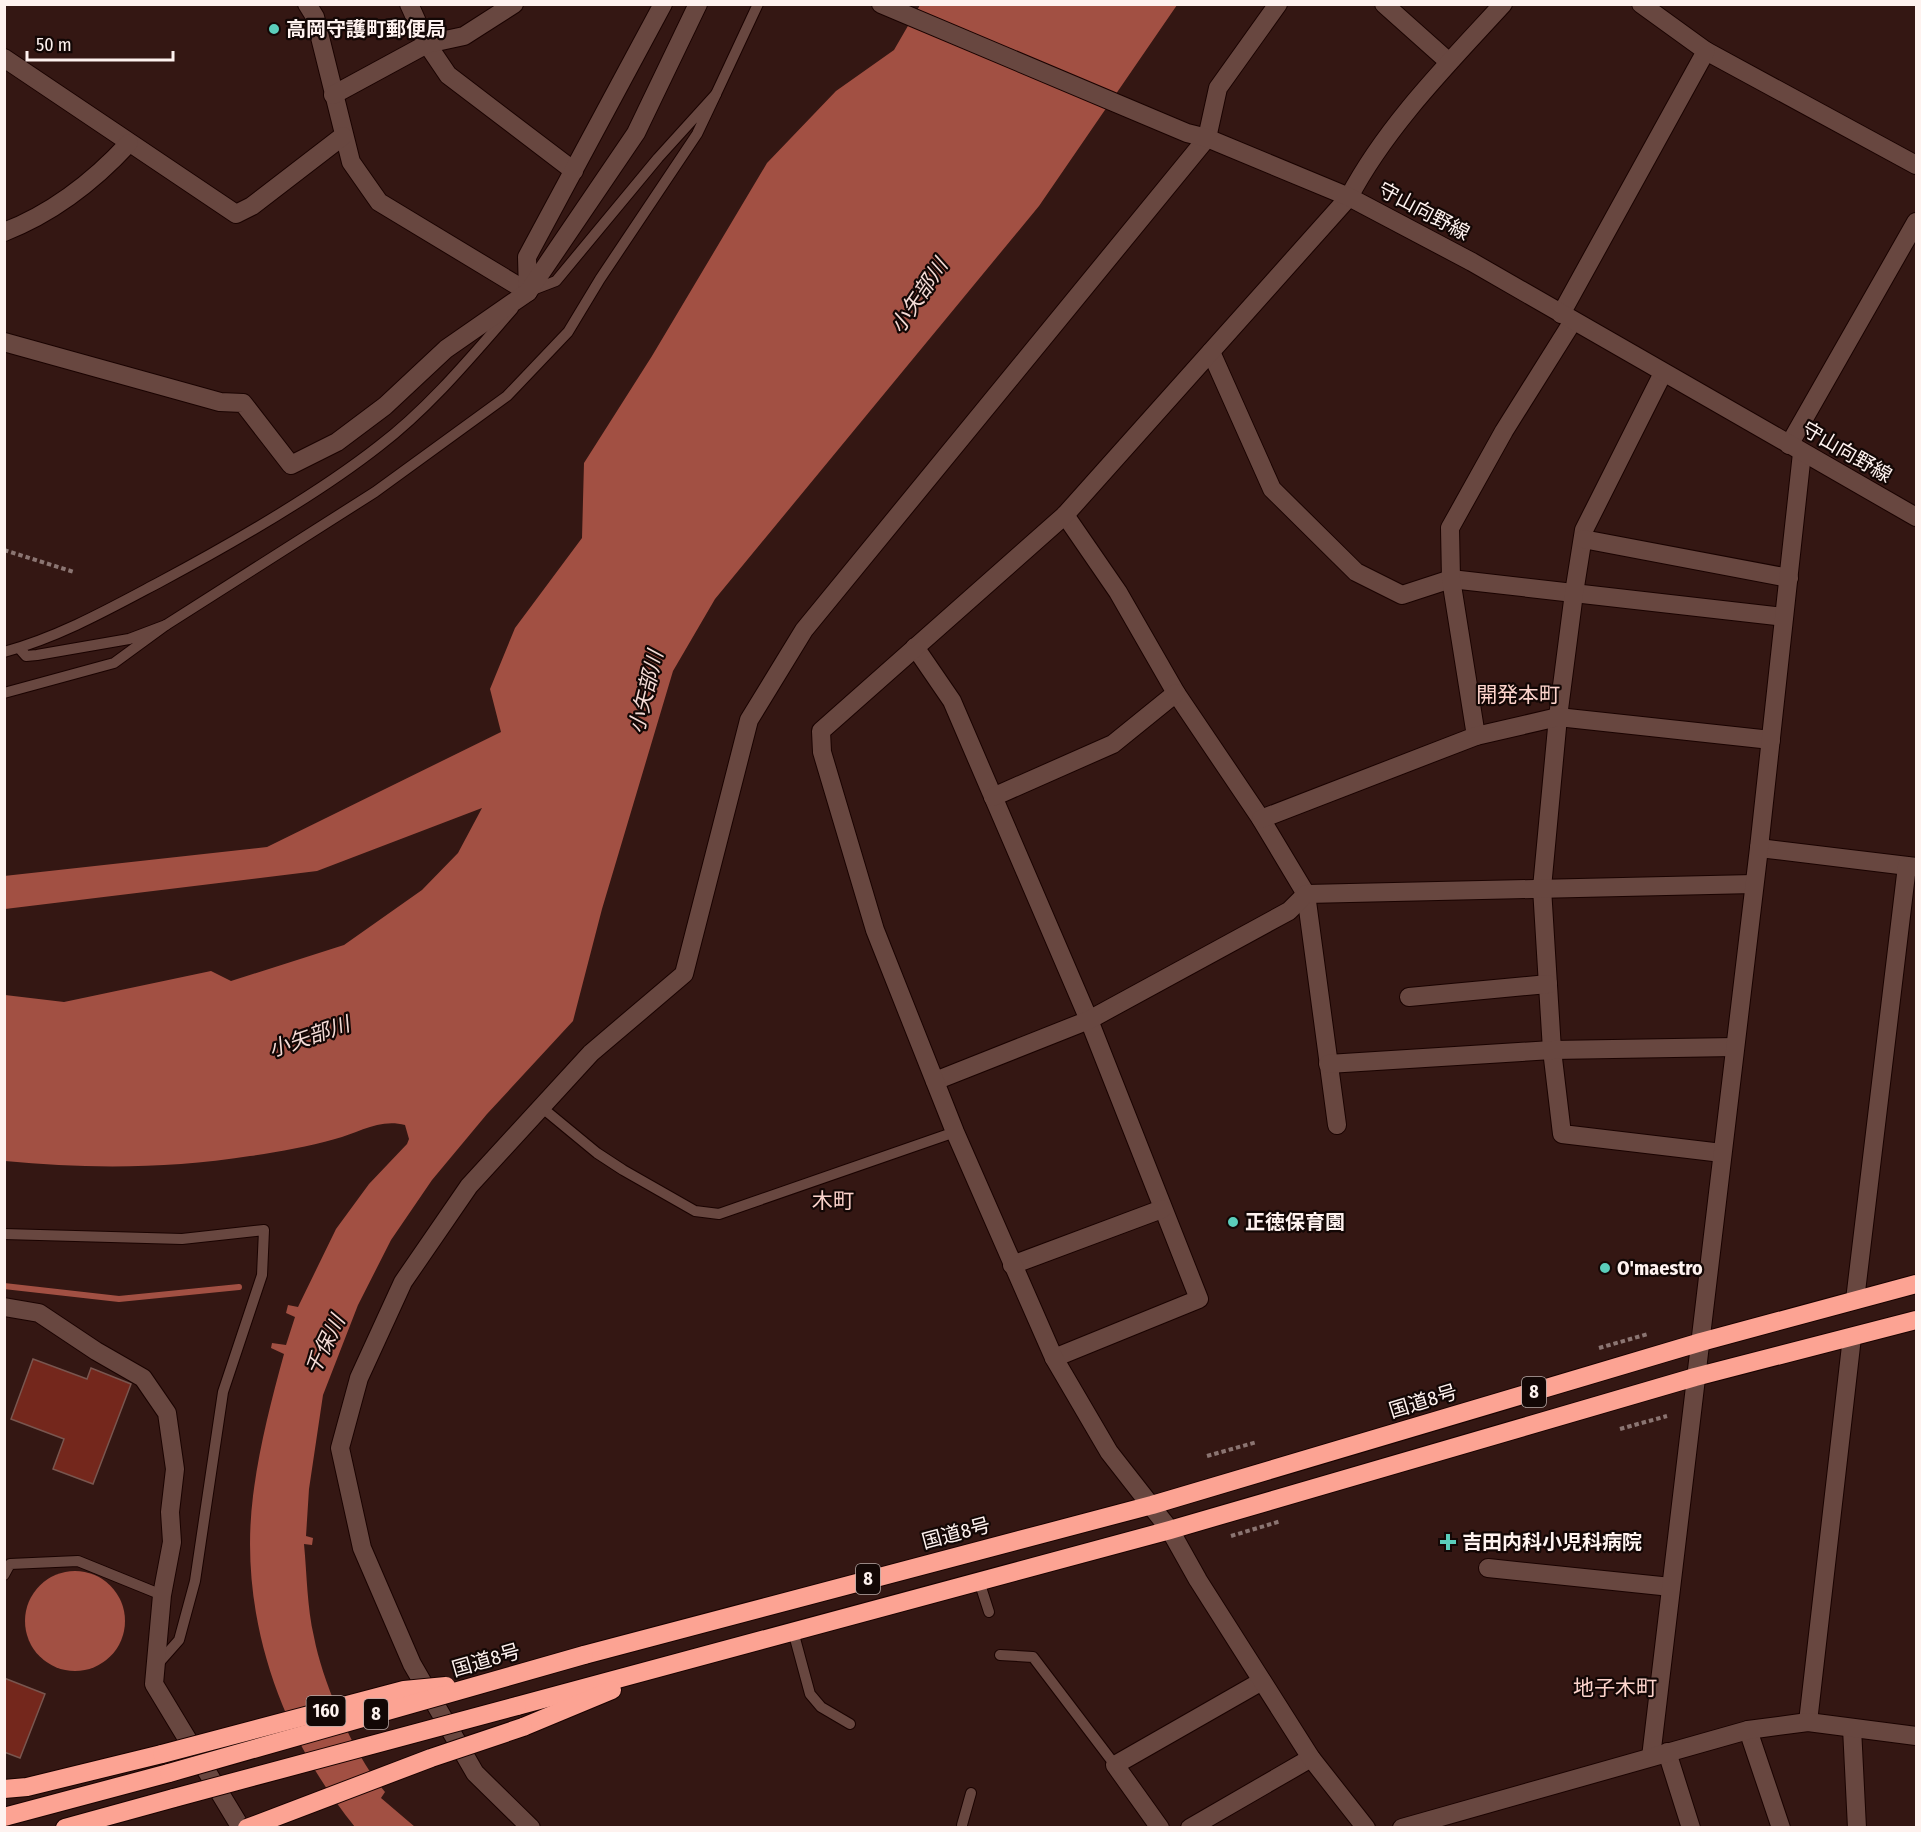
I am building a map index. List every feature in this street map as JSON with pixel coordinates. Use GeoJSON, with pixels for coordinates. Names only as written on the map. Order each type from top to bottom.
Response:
{"type":"FeatureCollection","features":[{"type":"Feature","properties":{"kind":"highway","name":"国道8号"},"geometry":{"type":"LineString","coordinates":[[4,1816],[169,1773],[584,1655],[1152,1505],[1701,1342],[1917,1284]]}},
{"type":"Feature","properties":{"kind":"highway","name":"8"},"geometry":{"type":"LineString","coordinates":[[65,1827],[1170,1530],[1695,1377],[1917,1320]]}},
{"type":"Feature","properties":{"kind":"highway"},"geometry":{"type":"LineString","coordinates":[[247,1827],[409,1766],[523,1727],[669,1665]]}},
{"type":"Feature","properties":{"kind":"highway","name":"160"},"geometry":{"type":"LineString","coordinates":[[4,1789],[27,1787],[162,1754],[404,1690],[492,1682]]}},
{"type":"Feature","properties":{"kind":"street"},"geometry":{"type":"LineString","coordinates":[[307,4],[315,17],[351,162],[379,201],[528,292]]}},
{"type":"Feature","properties":{"kind":"street"},"geometry":{"type":"LineString","coordinates":[[409,4],[427,44],[448,75],[574,171]]}},
{"type":"Feature","properties":{"kind":"street"},"geometry":{"type":"LineString","coordinates":[[333,95],[427,44],[464,36],[513,4]]}},
{"type":"Feature","properties":{"kind":"street"},"geometry":{"type":"LineString","coordinates":[[528,292],[527,257],[663,4]]}},
{"type":"Feature","properties":{"kind":"street"},"geometry":{"type":"LineString","coordinates":[[4,342],[220,402],[243,403],[291,465],[337,442],[385,406],[446,349],[528,292],[636,132],[698,4]]}},
{"type":"Feature","properties":{"kind":"street","name":"守山向野線"},"geometry":{"type":"LineString","coordinates":[[881,4],[1187,133],[1207,138],[1349,197],[1472,262],[1917,517]]}},
{"type":"Feature","properties":{"kind":"street"},"geometry":{"type":"LineString","coordinates":[[531,1827],[475,1773],[412,1664],[362,1548],[340,1448],[359,1378],[403,1281],[470,1186],[540,1106],[591,1053],[684,974],[749,720],[804,630],[1207,138],[1218,88],[1278,4]]}},
{"type":"Feature","properties":{"kind":"street"},"geometry":{"type":"LineString","coordinates":[[1384,4],[1449,62]]}},
{"type":"Feature","properties":{"kind":"street"},"geometry":{"type":"LineString","coordinates":[[1366,1827],[1311,1758],[1170,1530],[1109,1452],[1054,1358],[955,1132],[875,930],[822,752],[821,731],[1065,515],[1349,197],[1367,163],[1449,62],[1503,4]]}},
{"type":"Feature","properties":{"kind":"street"},"geometry":{"type":"LineString","coordinates":[[1641,4],[1706,51],[1917,165]]}},
{"type":"Feature","properties":{"kind":"street"},"geometry":{"type":"LineString","coordinates":[[1476,736],[1451,579],[1450,528],[1567,318],[1706,51]]}},
{"type":"Feature","properties":{"kind":"street"},"geometry":{"type":"LineString","coordinates":[[4,58],[236,214],[252,206],[343,136]]}},
{"type":"Feature","properties":{"kind":"street"},"geometry":{"type":"LineString","coordinates":[[4,232],[65,200],[102,172],[129,143]]}},
{"type":"Feature","properties":{"kind":"street"},"geometry":{"type":"LineString","coordinates":[[1691,1827],[1659,1754],[1671,1587],[1789,578],[1796,449],[1917,222]]}},
{"type":"Feature","properties":{"kind":"street"},"geometry":{"type":"LineString","coordinates":[[1211,352],[1272,489],[1356,572],[1402,595],[1451,579],[1784,617]]}},
{"type":"Feature","properties":{"kind":"street"},"geometry":{"type":"LineString","coordinates":[[1663,373],[1584,530],[1557,717],[1542,888],[1552,1050],[1562,1134],[1722,1153]]}},
{"type":"Feature","properties":{"kind":"street"},"geometry":{"type":"LineString","coordinates":[[1065,515],[1118,592],[1176,693],[1261,819],[1306,894],[1336,1125]]}},
{"type":"Feature","properties":{"kind":"street"},"geometry":{"type":"LineString","coordinates":[[1583,539],[1789,578]]}},
{"type":"Feature","properties":{"kind":"street"},"geometry":{"type":"LineString","coordinates":[[915,647],[952,701],[1089,1020],[1199,1299],[1054,1358]]}},
{"type":"Feature","properties":{"kind":"street"},"geometry":{"type":"LineString","coordinates":[[993,797],[1113,744],[1176,693]]}},
{"type":"Feature","properties":{"kind":"street"},"geometry":{"type":"LineString","coordinates":[[1261,819],[1476,736],[1557,717],[1771,740]]}},
{"type":"Feature","properties":{"kind":"street"},"geometry":{"type":"LineString","coordinates":[[1759,848],[1912,867],[1855,1300]]}},
{"type":"Feature","properties":{"kind":"street"},"geometry":{"type":"LineString","coordinates":[[934,1081],[1089,1020],[1289,911],[1306,894],[1754,884]]}},
{"type":"Feature","properties":{"kind":"street"},"geometry":{"type":"LineString","coordinates":[[1409,997],[1548,984]]}},
{"type":"Feature","properties":{"kind":"street"},"geometry":{"type":"LineString","coordinates":[[1328,1064],[1552,1050],[1735,1047]]}},
{"type":"Feature","properties":{"kind":"street"},"geometry":{"type":"LineString","coordinates":[[1012,1265],[1162,1209]]}},
{"type":"Feature","properties":{"kind":"street"},"geometry":{"type":"LineString","coordinates":[[4,1306],[39,1313],[96,1351],[143,1378],[167,1413],[175,1469],[170,1512],[172,1542],[162,1595],[154,1684],[168,1712],[241,1827]]}},
{"type":"Feature","properties":{"kind":"street"},"geometry":{"type":"LineString","coordinates":[[1808,1722],[1852,1337]]}},
{"type":"Feature","properties":{"kind":"street"},"geometry":{"type":"LineString","coordinates":[[1488,1568],[1671,1587]]}},
{"type":"Feature","properties":{"kind":"street"},"geometry":{"type":"LineString","coordinates":[[1160,1827],[1115,1765],[1136,1747],[1262,1681]]}},
{"type":"Feature","properties":{"kind":"street"},"geometry":{"type":"LineString","coordinates":[[1402,1827],[1748,1730],[1808,1722],[1917,1736]]}},
{"type":"Feature","properties":{"kind":"street"},"geometry":{"type":"LineString","coordinates":[[1852,1728],[1857,1827]]}},
{"type":"Feature","properties":{"kind":"street"},"geometry":{"type":"LineString","coordinates":[[1748,1730],[1781,1827]]}},
{"type":"Feature","properties":{"kind":"street"},"geometry":{"type":"LineString","coordinates":[[1190,1827],[1311,1758]]}},
{"type":"Feature","properties":{"kind":"lane"},"geometry":{"type":"LineString","coordinates":[[4,693],[114,663],[166,625],[375,492],[507,396],[568,333],[600,279],[698,134],[758,4]]}},
{"type":"Feature","properties":{"kind":"lane"},"geometry":{"type":"LineString","coordinates":[[4,652],[87,621],[223,548],[380,446],[463,368],[528,292],[556,281],[658,158],[716,94]]}},
{"type":"Feature","properties":{"kind":"lane"},"geometry":{"type":"LineString","coordinates":[[19,648],[26,656],[37,655],[129,639],[166,625]]}},
{"type":"Feature","properties":{"kind":"lane"},"geometry":{"type":"LineString","coordinates":[[540,1106],[597,1153],[624,1170],[694,1211],[719,1214],[955,1132]]}},
{"type":"Feature","properties":{"kind":"lane"},"geometry":{"type":"LineString","coordinates":[[4,1234],[182,1239],[264,1230],[262,1275],[223,1392],[195,1581],[179,1640],[154,1668]]}},
{"type":"Feature","properties":{"kind":"lane"},"geometry":{"type":"LineString","coordinates":[[4,1575],[10,1564],[78,1561],[162,1595]]}},
{"type":"Feature","properties":{"kind":"lane"},"geometry":{"type":"LineString","coordinates":[[979,1581],[989,1612]]}},
{"type":"Feature","properties":{"kind":"lane"},"geometry":{"type":"LineString","coordinates":[[793,1631],[810,1694],[821,1707],[850,1724]]}},
{"type":"Feature","properties":{"kind":"lane"},"geometry":{"type":"LineString","coordinates":[[1000,1654],[1033,1657],[1115,1765]]}},
{"type":"Feature","properties":{"kind":"lane"},"geometry":{"type":"LineString","coordinates":[[962,1825],[971,1793]]}},
{"type":"Feature","properties":{"kind":"path"},"geometry":{"type":"LineString","coordinates":[[4,550],[74,572]]}},
{"type":"Feature","properties":{"kind":"path"},"geometry":{"type":"LineString","coordinates":[[1599,1348],[1648,1334]]}},
{"type":"Feature","properties":{"kind":"path"},"geometry":{"type":"LineString","coordinates":[[1620,1429],[1667,1416]]}},
{"type":"Feature","properties":{"kind":"path"},"geometry":{"type":"LineString","coordinates":[[1207,1456],[1257,1442]]}},
{"type":"Feature","properties":{"kind":"path"},"geometry":{"type":"LineString","coordinates":[[1231,1536],[1281,1521]]}},
{"type":"Feature","properties":{"kind":"water"},"geometry":{"type":"Polygon","coordinates":[[[920,5],[1177,5],[1039,206],[715,599],[673,671],[602,909],[573,1021],[487,1114],[432,1180],[391,1240],[358,1305],[323,1395],[309,1489],[306,1536],[313,1538],[312,1545],[304,1544],[309,1603],[318,1656],[341,1718],[362,1759],[385,1792],[381,1798],[415,1827],[355,1827],[329,1792],[306,1754],[286,1714],[271,1672],[259,1629],[252,1586],[250,1541],[253,1496],[266,1425],[284,1354],[271,1348],[272,1343],[286,1345],[295,1317],[286,1313],[288,1305],[298,1307],[336,1229],[369,1184],[407,1144],[409,1139],[405,1125],[387,1123],[303,1147],[189,1163],[96,1166],[5,1161],[5,995],[64,1002],[211,971],[231,981],[344,945],[422,890],[458,853],[482,808],[317,871],[5,909],[4,876],[267,847],[501,732],[490,689],[515,628],[582,538],[584,463],[652,356],[767,163],[836,91],[894,50],[920,5]]]}},
{"type":"Feature","properties":{"kind":"water"},"geometry":{"type":"Polygon","coordinates":[[[75,1571],[94,1575],[110,1586],[121,1602],[125,1621],[121,1640],[110,1656],[94,1667],[75,1671],[56,1667],[40,1656],[29,1640],[25,1621],[29,1602],[40,1586],[56,1575],[75,1571]]]}},
{"type":"Feature","properties":{"kind":"building"},"geometry":{"type":"Polygon","coordinates":[[[33,1359],[87,1379],[91,1368],[131,1384],[93,1484],[53,1469],[64,1439],[11,1419],[33,1359]]]}},
{"type":"Feature","properties":{"kind":"building"},"geometry":{"type":"Polygon","coordinates":[[[4,1678],[45,1694],[20,1758],[4,1752],[4,1678]]]}},
{"type":"Feature","properties":{"kind":"waterway"},"geometry":{"type":"LineString","coordinates":[[4,1286],[119,1299],[239,1287]]}},
{"type":"Feature","properties":{"kind":"place","name":"高岡守護町郵便局"},"geometry":{"type":"Point","coordinates":[274,29]}},
{"type":"Feature","properties":{"kind":"place","name":"正徳保育園"},"geometry":{"type":"Point","coordinates":[1233,1222]}},
{"type":"Feature","properties":{"kind":"place","name":"O'maestro"},"geometry":{"type":"Point","coordinates":[1605,1268]}},
{"type":"Feature","properties":{"kind":"place","name":"吉田内科小児科病院"},"geometry":{"type":"Point","coordinates":[1448,1542]}},
{"type":"Feature","properties":{"kind":"district","name":"開発本町"},"geometry":{"type":"Point","coordinates":[1518,695]}},
{"type":"Feature","properties":{"kind":"district","name":"木町"},"geometry":{"type":"Point","coordinates":[833,1201]}},
{"type":"Feature","properties":{"kind":"district","name":"地子木町"},"geometry":{"type":"Point","coordinates":[1615,1688]}},
{"type":"Feature","properties":{"kind":"water label","name":"小矢部川"},"geometry":{"type":"Point","coordinates":[919,296]}},
{"type":"Feature","properties":{"kind":"water label","name":"小矢部川"},"geometry":{"type":"Point","coordinates":[646,692]}},
{"type":"Feature","properties":{"kind":"water label","name":"小矢部川"},"geometry":{"type":"Point","coordinates":[309,1037]}},
{"type":"Feature","properties":{"kind":"water label","name":"千保川"},"geometry":{"type":"Point","coordinates":[325,1345]}}]}
